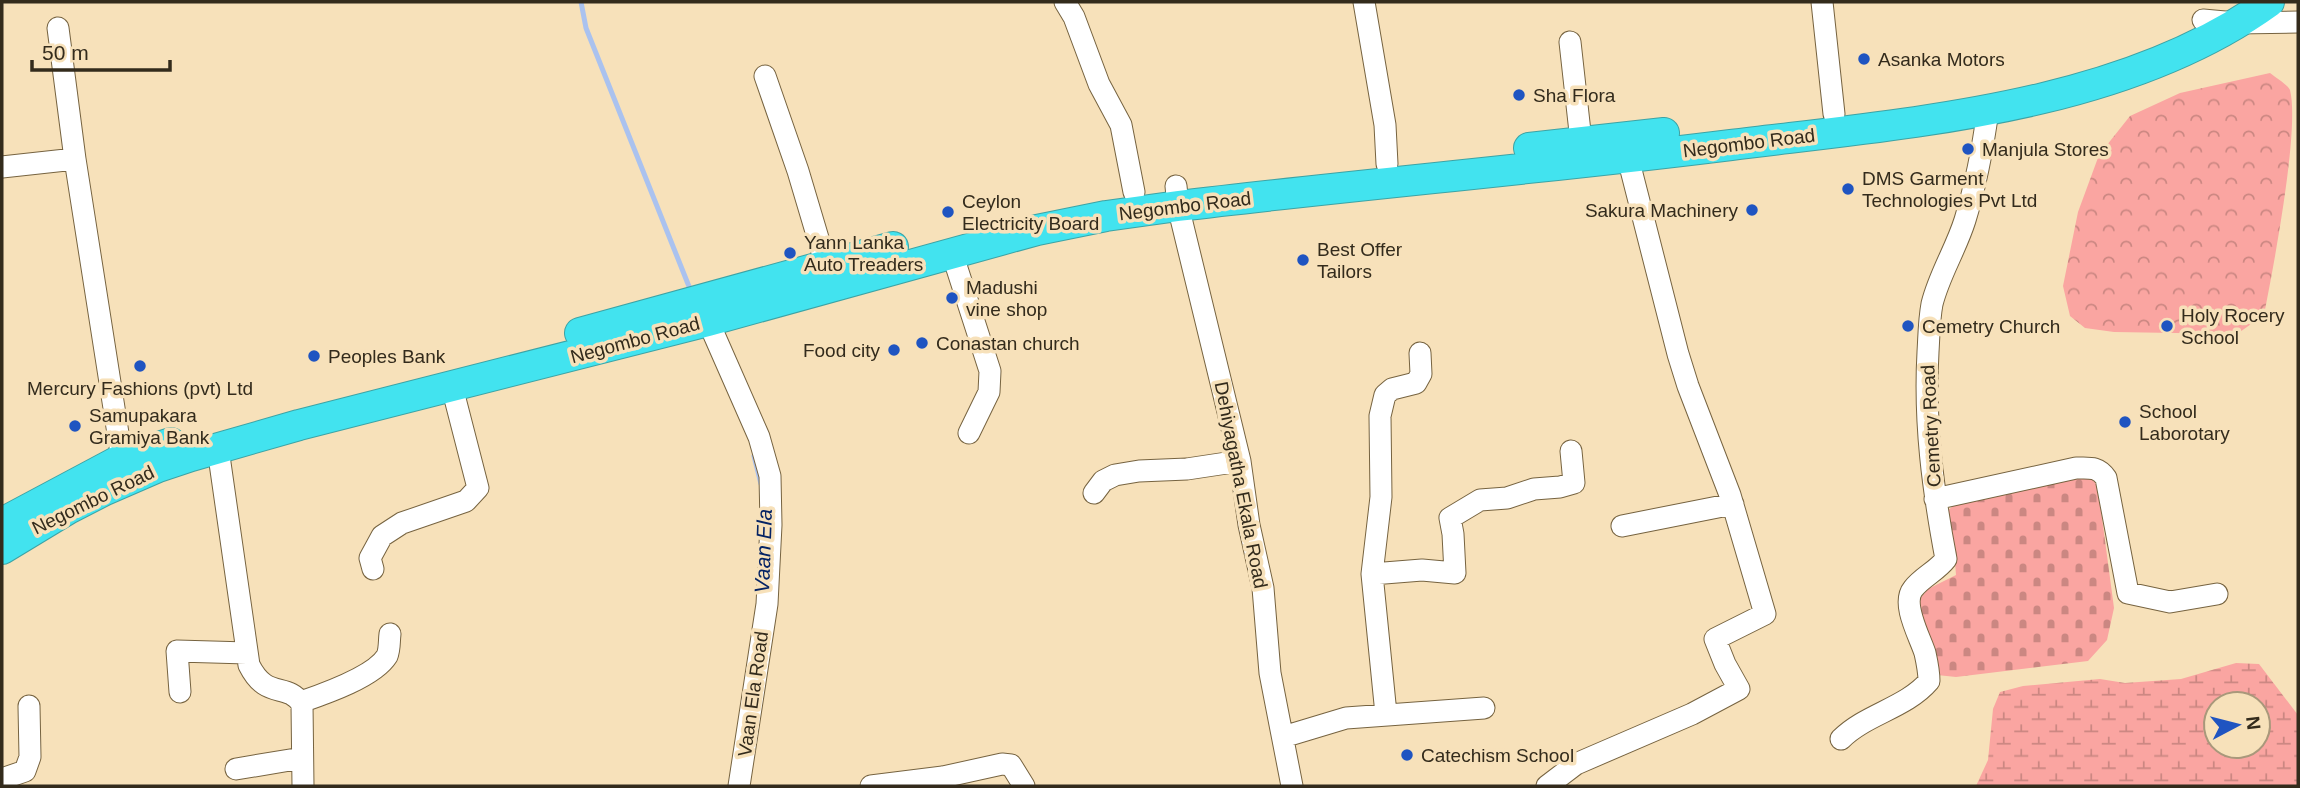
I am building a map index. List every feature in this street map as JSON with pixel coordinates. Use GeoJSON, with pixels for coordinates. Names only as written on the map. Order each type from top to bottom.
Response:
{"type":"FeatureCollection","features":[{"type":"Feature","properties":{"kind":"highway","name":"Negombo Road"},"geometry":{"type":"LineString","coordinates":[[2,549],[68,509],[158,467],[299,425],[708,321],[1037,229],[1106,216],[1177,197],[1387,164],[1834,114],[1984,92],[2038,80],[2117,56],[2203,20],[2269,2]]}},
{"type":"Feature","properties":{"kind":"highway","name":"Negombo Road"},"geometry":{"type":"LineString","coordinates":[[2,523],[122,459],[240,422],[578,334],[1034,210],[1134,192],[1177,197],[1628,158],[1988,110],[2102,82],[2177,53],[2214,36],[2234,12]]}},
{"type":"Feature","properties":{"kind":"street"},"geometry":{"type":"LineString","coordinates":[[1065,2],[1074,16],[1099,84],[1121,125],[1134,192]]}},
{"type":"Feature","properties":{"kind":"street"},"geometry":{"type":"LineString","coordinates":[[1364,2],[1385,125],[1387,164]]}},
{"type":"Feature","properties":{"kind":"street"},"geometry":{"type":"LineString","coordinates":[[1822,2],[1834,114]]}},
{"type":"Feature","properties":{"kind":"street"},"geometry":{"type":"LineString","coordinates":[[2234,12],[2298,22]]}},
{"type":"Feature","properties":{"kind":"street"},"geometry":{"type":"LineString","coordinates":[[58,29],[75,159],[122,459]]}},
{"type":"Feature","properties":{"kind":"street"},"geometry":{"type":"LineString","coordinates":[[1570,42],[1581,141]]}},
{"type":"Feature","properties":{"kind":"street"},"geometry":{"type":"LineString","coordinates":[[765,76],[798,171],[826,265]]}},
{"type":"Feature","properties":{"kind":"street","name":"Cemetry Road"},"geometry":{"type":"LineString","coordinates":[[1841,739],[1882,711],[1922,689],[1929,681],[1924,651],[1909,602],[1914,587],[1939,568],[1946,559],[1931,470],[1926,381],[1930,317],[1938,286],[1965,219],[1981,158],[1988,110]]}},
{"type":"Feature","properties":{"kind":"street"},"geometry":{"type":"LineString","coordinates":[[1547,786],[1576,764],[1692,714],[1738,689],[1715,639],[1765,614],[1733,504],[1678,354],[1628,158]]}},
{"type":"Feature","properties":{"kind":"street"},"geometry":{"type":"LineString","coordinates":[[2,167],[75,159]]}},
{"type":"Feature","properties":{"kind":"street","name":"Dehiyagatha Ekala Road"},"geometry":{"type":"LineString","coordinates":[[1177,197],[1240,460],[1262,588],[1270,673],[1293,786]]}},
{"type":"Feature","properties":{"kind":"street"},"geometry":{"type":"LineString","coordinates":[[952,253],[990,371],[989,391],[970,433]]}},
{"type":"Feature","properties":{"kind":"street","name":"Vaan Ela Road"},"geometry":{"type":"LineString","coordinates":[[708,321],[758,437],[770,476],[771,525],[767,604],[739,786]]}},
{"type":"Feature","properties":{"kind":"street"},"geometry":{"type":"LineString","coordinates":[[1386,714],[1372,574],[1381,497],[1380,416],[1385,395],[1392,390],[1416,383],[1421,374],[1420,353]]}},
{"type":"Feature","properties":{"kind":"street"},"geometry":{"type":"LineString","coordinates":[[373,569],[370,558],[382,536],[412,518],[466,501],[478,488],[452,387]]}},
{"type":"Feature","properties":{"kind":"street"},"geometry":{"type":"LineString","coordinates":[[218,449],[249,665],[257,679],[267,688],[296,695],[301,702],[303,786]]}},
{"type":"Feature","properties":{"kind":"street"},"geometry":{"type":"LineString","coordinates":[[1372,574],[1422,570],[1455,573],[1450,518],[1480,500],[1507,498],[1534,489],[1574,483],[1571,451]]}},
{"type":"Feature","properties":{"kind":"street"},"geometry":{"type":"LineString","coordinates":[[1094,494],[1103,481],[1115,475],[1139,471],[1187,470],[1240,460]]}},
{"type":"Feature","properties":{"kind":"street","name":"Cemetry Road"},"geometry":{"type":"LineString","coordinates":[[1935,499],[2076,468],[2095,468],[2106,478],[2128,593],[2170,602],[2217,594]]}},
{"type":"Feature","properties":{"kind":"street"},"geometry":{"type":"LineString","coordinates":[[1622,526],[1733,504]]}},
{"type":"Feature","properties":{"kind":"street"},"geometry":{"type":"LineString","coordinates":[[301,702],[379,667],[389,653],[390,634]]}},
{"type":"Feature","properties":{"kind":"street"},"geometry":{"type":"LineString","coordinates":[[180,692],[177,651],[247,653]]}},
{"type":"Feature","properties":{"kind":"street"},"geometry":{"type":"LineString","coordinates":[[2,779],[25,771],[30,757],[29,706]]}},
{"type":"Feature","properties":{"kind":"street"},"geometry":{"type":"LineString","coordinates":[[1283,737],[1346,718],[1484,708]]}},
{"type":"Feature","properties":{"kind":"street"},"geometry":{"type":"LineString","coordinates":[[236,769],[302,758]]}},
{"type":"Feature","properties":{"kind":"street"},"geometry":{"type":"LineString","coordinates":[[871,786],[943,777],[1002,764],[1011,765],[1024,786]]}},
{"type":"Feature","properties":{"kind":"green space"},"geometry":{"type":"Polygon","coordinates":[[[2270,73],[2290,90],[2292,109],[2289,166],[2264,315],[2237,334],[2114,332],[2085,328],[2070,316],[2063,286],[2078,212],[2099,155],[2130,116],[2180,93],[2270,73]]]}},
{"type":"Feature","properties":{"kind":"green space"},"geometry":{"type":"Polygon","coordinates":[[[2077,474],[2093,478],[2098,488],[2114,608],[2107,640],[2088,661],[1956,677],[1937,675],[1919,613],[1919,600],[1928,589],[1956,575],[1945,513],[1953,506],[2077,474]]]}},
{"type":"Feature","properties":{"kind":"green space"},"geometry":{"type":"Polygon","coordinates":[[[2236,663],[2259,664],[2298,715],[2298,786],[1976,786],[1988,760],[1993,709],[2000,692],[2023,686],[2100,679],[2125,683],[2181,679],[2236,663]]]}},
{"type":"Feature","properties":{"kind":"waterway","name":"Vaan Ela"},"geometry":{"type":"LineString","coordinates":[[581,2],[586,28],[692,294]]}},
{"type":"Feature","properties":{"kind":"waterway","name":"Vaan Ela"},"geometry":{"type":"LineString","coordinates":[[754,456],[761,484]]}},
{"type":"Feature","properties":{"kind":"place","name":"Asanka Motors"},"geometry":{"type":"Point","coordinates":[1864,59]}},
{"type":"Feature","properties":{"kind":"place","name":"Sha Flora"},"geometry":{"type":"Point","coordinates":[1519,95]}},
{"type":"Feature","properties":{"kind":"place","name":"Manjula Stores"},"geometry":{"type":"Point","coordinates":[1968,149]}},
{"type":"Feature","properties":{"kind":"place","name":"DMS Garment Technologies Pvt Ltd"},"geometry":{"type":"Point","coordinates":[1848,189]}},
{"type":"Feature","properties":{"kind":"place","name":"Sakura Machinery"},"geometry":{"type":"Point","coordinates":[1752,210]}},
{"type":"Feature","properties":{"kind":"place","name":"Ceylon Electricity Board"},"geometry":{"type":"Point","coordinates":[948,212]}},
{"type":"Feature","properties":{"kind":"place","name":"Yann Lanka Auto Treaders"},"geometry":{"type":"Point","coordinates":[790,253]}},
{"type":"Feature","properties":{"kind":"place","name":"Best Offer Tailors"},"geometry":{"type":"Point","coordinates":[1303,260]}},
{"type":"Feature","properties":{"kind":"place","name":"Madushi vine shop"},"geometry":{"type":"Point","coordinates":[952,298]}},
{"type":"Feature","properties":{"kind":"place","name":"Cemetry Church"},"geometry":{"type":"Point","coordinates":[1908,326]}},
{"type":"Feature","properties":{"kind":"place","name":"Holy Rocery School"},"geometry":{"type":"Point","coordinates":[2167,326]}},
{"type":"Feature","properties":{"kind":"place","name":"Conastan church"},"geometry":{"type":"Point","coordinates":[922,343]}},
{"type":"Feature","properties":{"kind":"place","name":"Food city"},"geometry":{"type":"Point","coordinates":[894,350]}},
{"type":"Feature","properties":{"kind":"place","name":"Peoples Bank"},"geometry":{"type":"Point","coordinates":[314,356]}},
{"type":"Feature","properties":{"kind":"place","name":"Mercury Fashions (pvt) Ltd"},"geometry":{"type":"Point","coordinates":[140,366]}},
{"type":"Feature","properties":{"kind":"place","name":"School Laborotary"},"geometry":{"type":"Point","coordinates":[2125,422]}},
{"type":"Feature","properties":{"kind":"place","name":"Samupakara Gramiya Bank"},"geometry":{"type":"Point","coordinates":[75,426]}},
{"type":"Feature","properties":{"kind":"place","name":"Catechism School"},"geometry":{"type":"Point","coordinates":[1407,755]}}]}
